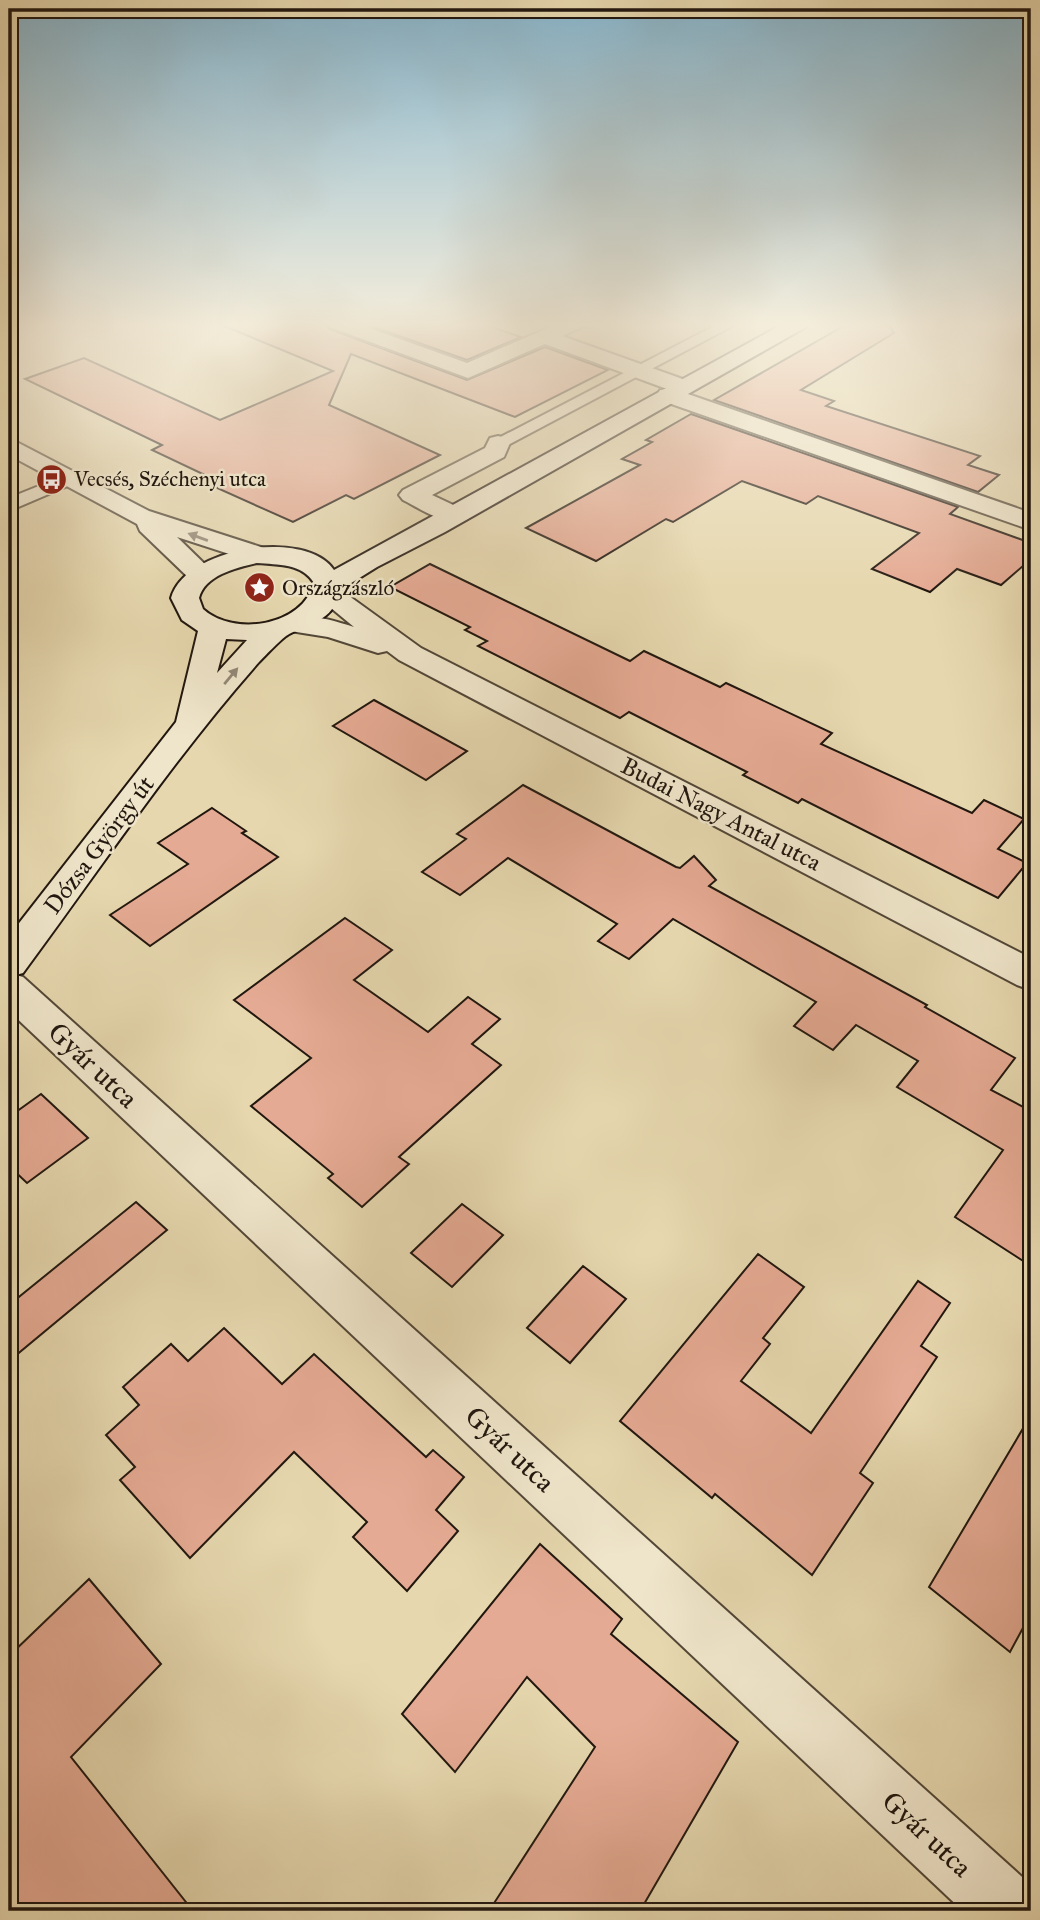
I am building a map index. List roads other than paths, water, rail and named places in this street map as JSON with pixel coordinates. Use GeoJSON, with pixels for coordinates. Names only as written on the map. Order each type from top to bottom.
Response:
{"type":"FeatureCollection","features":[{"type":"Feature","properties":{"kind":"street"},"geometry":{"type":"LineString","coordinates":[[329,590],[367,561],[637,413]]}},
{"type":"Feature","properties":{"kind":"street"},"geometry":{"type":"LineString","coordinates":[[735,413],[1031,522]]}},
{"type":"Feature","properties":{"kind":"street"},"geometry":{"type":"LineString","coordinates":[[445,520],[412,495],[496,452],[498,443]]}},
{"type":"Feature","properties":{"kind":"street"},"geometry":{"type":"LineString","coordinates":[[9,445],[140,516],[257,555],[300,559],[445,520]]}},
{"type":"Feature","properties":{"kind":"street"},"geometry":{"type":"LineString","coordinates":[[140,516],[201,573]]}},
{"type":"Feature","properties":{"kind":"street"},"geometry":{"type":"LineString","coordinates":[[214,627],[197,619],[188,609],[185,597],[190,584],[201,573],[217,565],[257,555]]}},
{"type":"Feature","properties":{"kind":"street","name":"Budai Nagy Antal utca"},"geometry":{"type":"LineString","coordinates":[[300,559],[318,568],[328,580],[329,590],[410,654]]}},
{"type":"Feature","properties":{"kind":"street","name":"Dózsa György út"},"geometry":{"type":"LineString","coordinates":[[9,964],[189,726],[250,654],[285,626],[311,615],[322,605],[329,590]]}},
{"type":"Feature","properties":{"kind":"street","name":"Budai Nagy Antal utca"},"geometry":{"type":"LineString","coordinates":[[214,627],[233,631],[285,626],[332,629],[410,654],[1031,975]]}},
{"type":"Feature","properties":{"kind":"street","name":"Dózsa György út"},"geometry":{"type":"LineString","coordinates":[[189,726],[214,627]]}},
{"type":"Feature","properties":{"kind":"street","name":"Gyár utca"},"geometry":{"type":"LineString","coordinates":[[9,988],[1012,1911]]}},
{"type":"Feature","properties":{"kind":"lane"},"geometry":{"type":"LineString","coordinates":[[498,443],[556,413]]}},
{"type":"Feature","properties":{"kind":"lane"},"geometry":{"type":"LineString","coordinates":[[9,505],[71,478]]}},
{"type":"Feature","properties":{"kind":"place","name":"Vecsés, Széchenyi utca"},"geometry":{"type":"Point","coordinates":[51,479]}},
{"type":"Feature","properties":{"kind":"place","name":"Országzászló"},"geometry":{"type":"Point","coordinates":[259,588]}}]}
